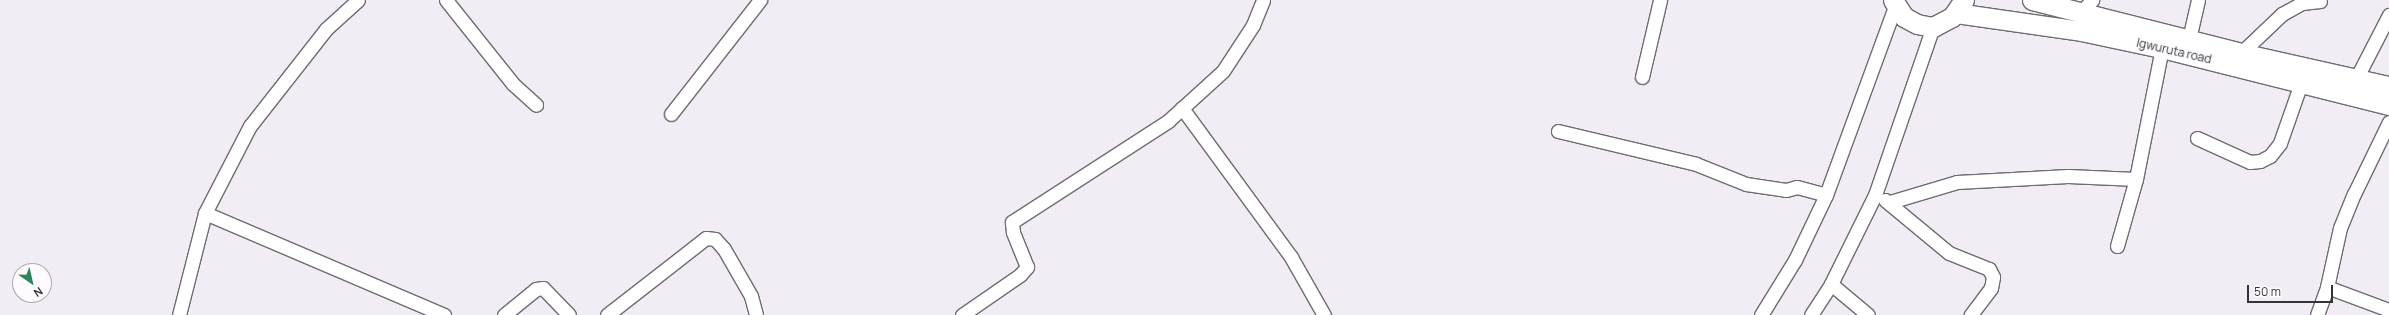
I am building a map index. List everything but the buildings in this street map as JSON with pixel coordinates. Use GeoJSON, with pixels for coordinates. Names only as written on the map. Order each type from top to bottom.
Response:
{"type":"FeatureCollection","features":[{"type":"Feature","properties":{"kind":"main road","name":"Igwuruta road"},"geometry":{"type":"LineString","coordinates":[[2032,0],[2086,6],[2189,39],[2356,77],[2389,86]]}},
{"type":"Feature","properties":{"kind":"main road"},"geometry":{"type":"LineString","coordinates":[[1889,2],[1904,17],[1916,24],[1933,27],[1960,7]]}},
{"type":"Feature","properties":{"kind":"main road","name":"Igwuruta road"},"geometry":{"type":"LineString","coordinates":[[1960,7],[2162,48],[2389,105]]}},
{"type":"Feature","properties":{"kind":"street"},"geometry":{"type":"LineString","coordinates":[[183,314],[205,213],[250,126],[326,29],[358,0]]}},
{"type":"Feature","properties":{"kind":"street"},"geometry":{"type":"LineString","coordinates":[[446,0],[513,84],[536,105]]}},
{"type":"Feature","properties":{"kind":"street"},"geometry":{"type":"LineString","coordinates":[[671,114],[760,0]]}},
{"type":"Feature","properties":{"kind":"street"},"geometry":{"type":"LineString","coordinates":[[962,315],[1020,275],[1027,266],[1013,232],[1012,222],[1168,121],[1223,71],[1253,25],[1263,0]]}},
{"type":"Feature","properties":{"kind":"street"},"geometry":{"type":"LineString","coordinates":[[1642,77],[1660,0]]}},
{"type":"Feature","properties":{"kind":"street"},"geometry":{"type":"LineString","coordinates":[[2189,39],[2198,0]]}},
{"type":"Feature","properties":{"kind":"street"},"geometry":{"type":"LineString","coordinates":[[2241,52],[2282,14],[2302,4],[2320,1]]}},
{"type":"Feature","properties":{"kind":"street"},"geometry":{"type":"LineString","coordinates":[[1761,315],[1795,260],[1826,195],[1889,2]]}},
{"type":"Feature","properties":{"kind":"street"},"geometry":{"type":"LineString","coordinates":[[2356,77],[2389,15]]}},
{"type":"Feature","properties":{"kind":"street"},"geometry":{"type":"LineString","coordinates":[[1811,315],[1831,284],[1875,196],[1933,27]]}},
{"type":"Feature","properties":{"kind":"street"},"geometry":{"type":"LineString","coordinates":[[2117,246],[2136,179],[2162,48]]}},
{"type":"Feature","properties":{"kind":"street"},"geometry":{"type":"LineString","coordinates":[[2197,138],[2250,162],[2260,161],[2270,156],[2280,144],[2301,83]]}},
{"type":"Feature","properties":{"kind":"street"},"geometry":{"type":"LineString","coordinates":[[1182,108],[1291,257],[1324,315]]}},
{"type":"Feature","properties":{"kind":"street"},"geometry":{"type":"LineString","coordinates":[[2317,315],[2328,287],[2340,228],[2354,194],[2389,122]]}},
{"type":"Feature","properties":{"kind":"street"},"geometry":{"type":"LineString","coordinates":[[1558,131],[1696,164],[1746,184],[1786,190],[1797,187],[1826,195]]}},
{"type":"Feature","properties":{"kind":"street"},"geometry":{"type":"LineString","coordinates":[[1890,202],[1957,182],[2068,176],[2136,179]]}},
{"type":"Feature","properties":{"kind":"street"},"geometry":{"type":"LineString","coordinates":[[1875,196],[1890,202],[1949,253],[1988,269],[1993,278],[1991,288],[1971,315]]}},
{"type":"Feature","properties":{"kind":"street"},"geometry":{"type":"LineString","coordinates":[[205,213],[444,315]]}},
{"type":"Feature","properties":{"kind":"street"},"geometry":{"type":"LineString","coordinates":[[607,315],[706,238],[715,239],[724,249],[751,296],[756,315]]}},
{"type":"Feature","properties":{"kind":"street"},"geometry":{"type":"LineString","coordinates":[[1831,284],[1868,315]]}},
{"type":"Feature","properties":{"kind":"street"},"geometry":{"type":"LineString","coordinates":[[2328,287],[2389,310]]}},
{"type":"Feature","properties":{"kind":"street"},"geometry":{"type":"LineString","coordinates":[[504,315],[536,289],[543,288],[569,315]]}}]}
